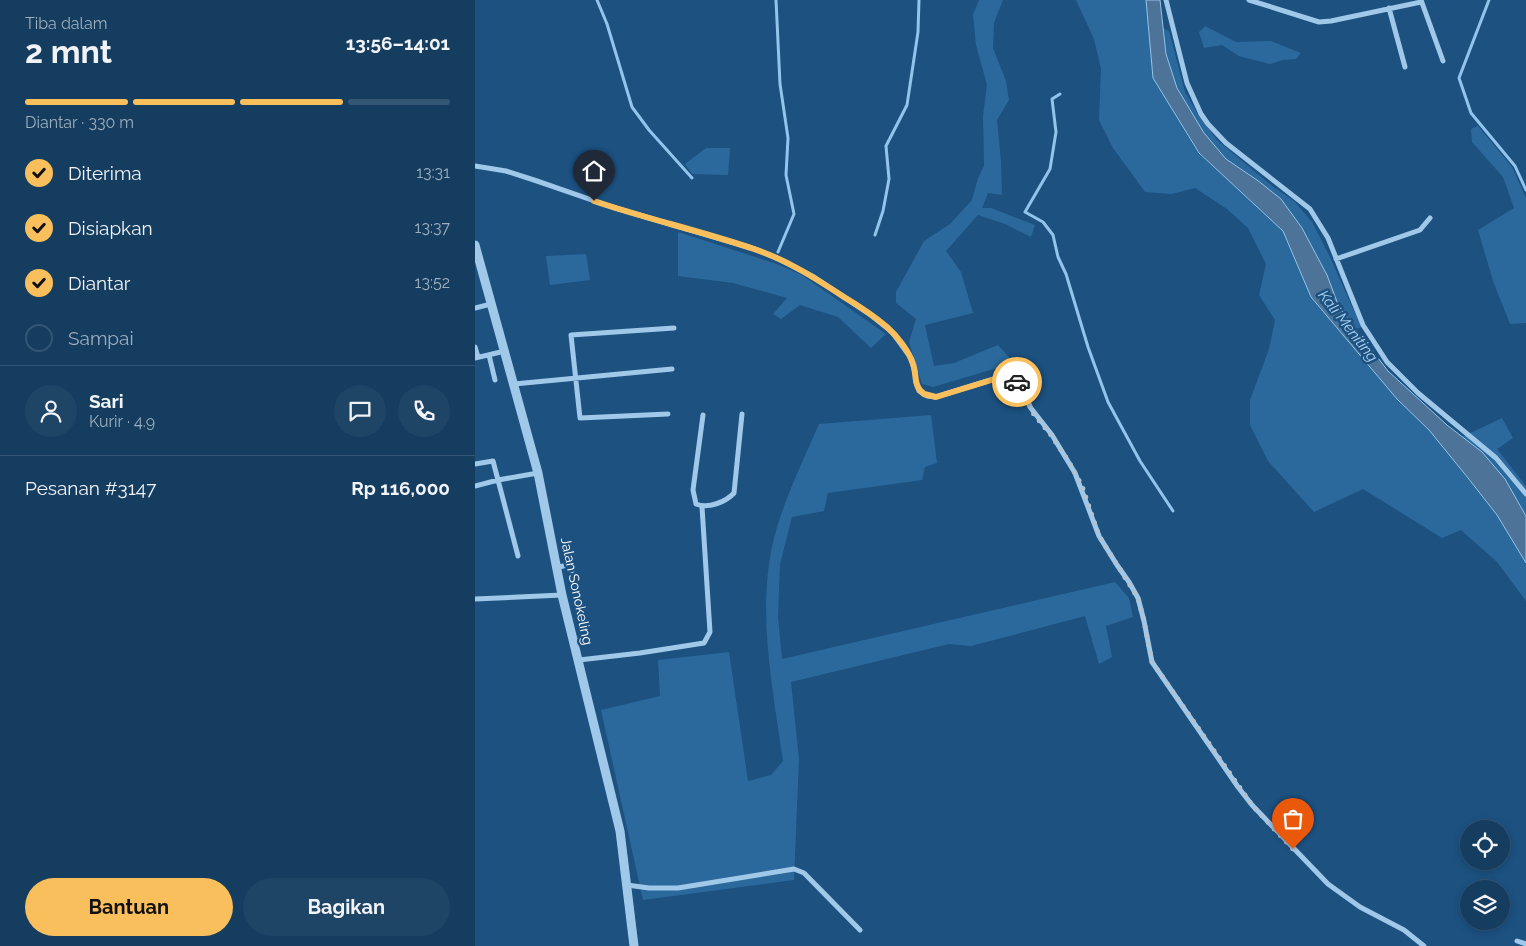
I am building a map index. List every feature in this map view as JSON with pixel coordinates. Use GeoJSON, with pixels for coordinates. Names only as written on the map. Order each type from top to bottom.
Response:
{"type":"FeatureCollection","features":[{"type":"Feature","properties":{"kind":"street"},"geometry":{"type":"LineString","coordinates":[[1166,0],[1187,83],[1201,114],[1208,124],[1226,143],[1310,209],[1323,228],[1363,326],[1387,362],[1418,393],[1496,458],[1526,494]]}},
{"type":"Feature","properties":{"kind":"street"},"geometry":{"type":"LineString","coordinates":[[1249,0],[1319,22],[1421,1],[1443,61]]}},
{"type":"Feature","properties":{"kind":"street"},"geometry":{"type":"LineString","coordinates":[[1389,8],[1405,68]]}},
{"type":"Feature","properties":{"kind":"street"},"geometry":{"type":"LineString","coordinates":[[475,166],[506,171],[646,218],[755,249],[795,267],[860,307],[893,332],[911,358],[918,388],[927,396],[936,397],[997,378],[1005,377],[1016,382],[1023,390],[1033,413],[1069,462],[1082,486],[1099,536],[1138,598],[1152,662],[1238,787],[1252,805],[1328,884],[1360,907],[1403,930],[1424,946]]}},
{"type":"Feature","properties":{"kind":"street"},"geometry":{"type":"LineString","coordinates":[[1336,259],[1421,230],[1430,218]]}},
{"type":"Feature","properties":{"kind":"street","name":"Jalan Sonokeling"},"geometry":{"type":"LineString","coordinates":[[475,245],[538,472],[563,595],[620,831],[634,946]]}},
{"type":"Feature","properties":{"kind":"street"},"geometry":{"type":"LineString","coordinates":[[475,308],[491,304]]}},
{"type":"Feature","properties":{"kind":"street"},"geometry":{"type":"LineString","coordinates":[[669,414],[580,418],[571,335],[673,328]]}},
{"type":"Feature","properties":{"kind":"street"},"geometry":{"type":"LineString","coordinates":[[475,347],[476,358],[505,351]]}},
{"type":"Feature","properties":{"kind":"street"},"geometry":{"type":"LineString","coordinates":[[489,355],[495,380]]}},
{"type":"Feature","properties":{"kind":"street"},"geometry":{"type":"LineString","coordinates":[[514,384],[673,369]]}},
{"type":"Feature","properties":{"kind":"street"},"geometry":{"type":"LineString","coordinates":[[703,415],[693,490],[696,504],[702,507],[728,499],[734,493],[742,414]]}},
{"type":"Feature","properties":{"kind":"street"},"geometry":{"type":"LineString","coordinates":[[475,464],[493,461],[518,556]]}},
{"type":"Feature","properties":{"kind":"street"},"geometry":{"type":"LineString","coordinates":[[475,486],[538,472]]}},
{"type":"Feature","properties":{"kind":"street"},"geometry":{"type":"LineString","coordinates":[[579,660],[640,653],[704,642],[710,632],[702,507]]}},
{"type":"Feature","properties":{"kind":"street"},"geometry":{"type":"LineString","coordinates":[[558,567],[569,565],[571,568],[586,637],[574,642]]}},
{"type":"Feature","properties":{"kind":"street"},"geometry":{"type":"LineString","coordinates":[[475,599],[563,595]]}},
{"type":"Feature","properties":{"kind":"street"},"geometry":{"type":"LineString","coordinates":[[627,885],[678,888],[795,870],[805,873],[860,930]]}},
{"type":"Feature","properties":{"kind":"street"},"geometry":{"type":"LineString","coordinates":[[1517,941],[1526,944]]}},
{"type":"Feature","properties":{"kind":"shaded area"},"geometry":{"type":"Polygon","coordinates":[[[979,0],[1003,0],[994,23],[993,48],[1006,81],[1009,100],[997,120],[1002,195],[988,193],[982,208],[991,208],[1035,225],[1031,237],[1005,224],[978,215],[946,251],[961,272],[973,313],[925,325],[934,366],[954,363],[998,345],[1014,363],[933,387],[922,384],[909,342],[916,319],[896,303],[896,292],[924,241],[950,224],[972,200],[978,178],[984,166],[983,116],[987,85],[976,45],[973,15],[979,0]]]}},
{"type":"Feature","properties":{"kind":"shaded area"},"geometry":{"type":"Polygon","coordinates":[[[1076,0],[1146,0],[1153,78],[1198,153],[1283,231],[1311,297],[1397,399],[1429,430],[1497,515],[1526,563],[1526,601],[1497,562],[1461,530],[1442,538],[1363,489],[1314,512],[1268,461],[1250,425],[1250,400],[1269,349],[1275,320],[1259,295],[1266,264],[1248,228],[1227,209],[1195,188],[1172,194],[1145,192],[1113,148],[1099,120],[1101,69],[1094,39],[1076,0]]]}},
{"type":"Feature","properties":{"kind":"shaded area"},"geometry":{"type":"Polygon","coordinates":[[[1205,26],[1236,42],[1271,41],[1301,53],[1296,59],[1270,64],[1239,56],[1222,45],[1204,48],[1199,32],[1205,26]]]}},
{"type":"Feature","properties":{"kind":"shaded area"},"geometry":{"type":"Polygon","coordinates":[[[1163,28],[1169,31],[1185,92],[1199,116],[1217,140],[1271,185],[1295,202],[1312,222],[1330,257],[1361,327],[1357,329],[1339,307],[1327,275],[1302,228],[1281,199],[1226,159],[1204,133],[1177,88],[1166,54],[1163,28]]]}},
{"type":"Feature","properties":{"kind":"shaded area"},"geometry":{"type":"Polygon","coordinates":[[[1478,126],[1512,167],[1526,198],[1526,323],[1510,324],[1493,281],[1478,230],[1514,208],[1503,177],[1472,142],[1471,129],[1478,126]]]}},
{"type":"Feature","properties":{"kind":"shaded area"},"geometry":{"type":"Polygon","coordinates":[[[706,148],[730,148],[728,175],[692,174],[685,164],[706,148]]]}},
{"type":"Feature","properties":{"kind":"shaded area"},"geometry":{"type":"Polygon","coordinates":[[[678,232],[777,264],[802,275],[886,334],[871,348],[838,317],[800,305],[781,319],[773,314],[787,298],[733,283],[678,276],[678,232]]]}},
{"type":"Feature","properties":{"kind":"shaded area"},"geometry":{"type":"Polygon","coordinates":[[[586,254],[590,280],[550,285],[546,256],[586,254]]]}},
{"type":"Feature","properties":{"kind":"shaded area"},"geometry":{"type":"Polygon","coordinates":[[[931,415],[937,463],[925,467],[922,480],[828,493],[824,511],[792,517],[780,564],[778,617],[782,659],[1115,582],[1129,598],[1133,617],[1106,626],[1112,657],[1099,664],[1085,616],[971,646],[949,644],[791,682],[799,759],[794,880],[643,900],[601,710],[660,696],[658,660],[729,652],[748,781],[771,775],[783,761],[767,638],[766,613],[769,564],[782,511],[796,475],[819,424],[931,415]]]}},
{"type":"Feature","properties":{"kind":"shaded area"},"geometry":{"type":"Polygon","coordinates":[[[1502,418],[1513,438],[1497,449],[1526,486],[1526,516],[1505,479],[1482,452],[1462,437],[1502,418]]]}},
{"type":"Feature","properties":{"kind":"water","name":"Kali Meniting"},"geometry":{"type":"Polygon","coordinates":[[[1146,0],[1160,0],[1166,54],[1177,88],[1204,133],[1226,159],[1281,199],[1302,228],[1327,275],[1339,307],[1388,371],[1447,425],[1482,452],[1505,479],[1526,516],[1526,563],[1497,515],[1468,478],[1429,430],[1397,399],[1311,297],[1283,231],[1199,153],[1153,78],[1146,0]]]}},
{"type":"Feature","properties":{"kind":"waterway"},"geometry":{"type":"LineString","coordinates":[[597,0],[607,24],[632,107],[649,130],[692,178]]}},
{"type":"Feature","properties":{"kind":"waterway"},"geometry":{"type":"LineString","coordinates":[[776,0],[780,84],[788,138],[786,175],[794,214],[778,252]]}},
{"type":"Feature","properties":{"kind":"waterway"},"geometry":{"type":"LineString","coordinates":[[875,235],[883,211],[889,179],[886,146],[907,105],[918,32],[919,0]]}},
{"type":"Feature","properties":{"kind":"waterway"},"geometry":{"type":"LineString","coordinates":[[1489,0],[1459,78],[1471,113],[1515,166],[1526,190]]}},
{"type":"Feature","properties":{"kind":"waterway"},"geometry":{"type":"LineString","coordinates":[[1060,94],[1052,99],[1056,132],[1050,169],[1025,212],[1043,222],[1053,235],[1058,257],[1066,274],[1088,347],[1108,402],[1140,461],[1173,511]]}},
{"type":"Feature","properties":{"kind":"way so far"},"geometry":{"type":"LineString","coordinates":[[1017,382],[1023,390],[1033,413],[1043,424],[1069,462],[1082,486],[1099,536],[1138,598],[1152,662],[1238,787],[1293,849]]}},
{"type":"Feature","properties":{"kind":"route"},"geometry":{"type":"LineString","coordinates":[[594,201],[755,249],[814,277],[893,332],[911,358],[919,390],[930,397],[936,397],[1001,377],[1017,382]]}}]}
